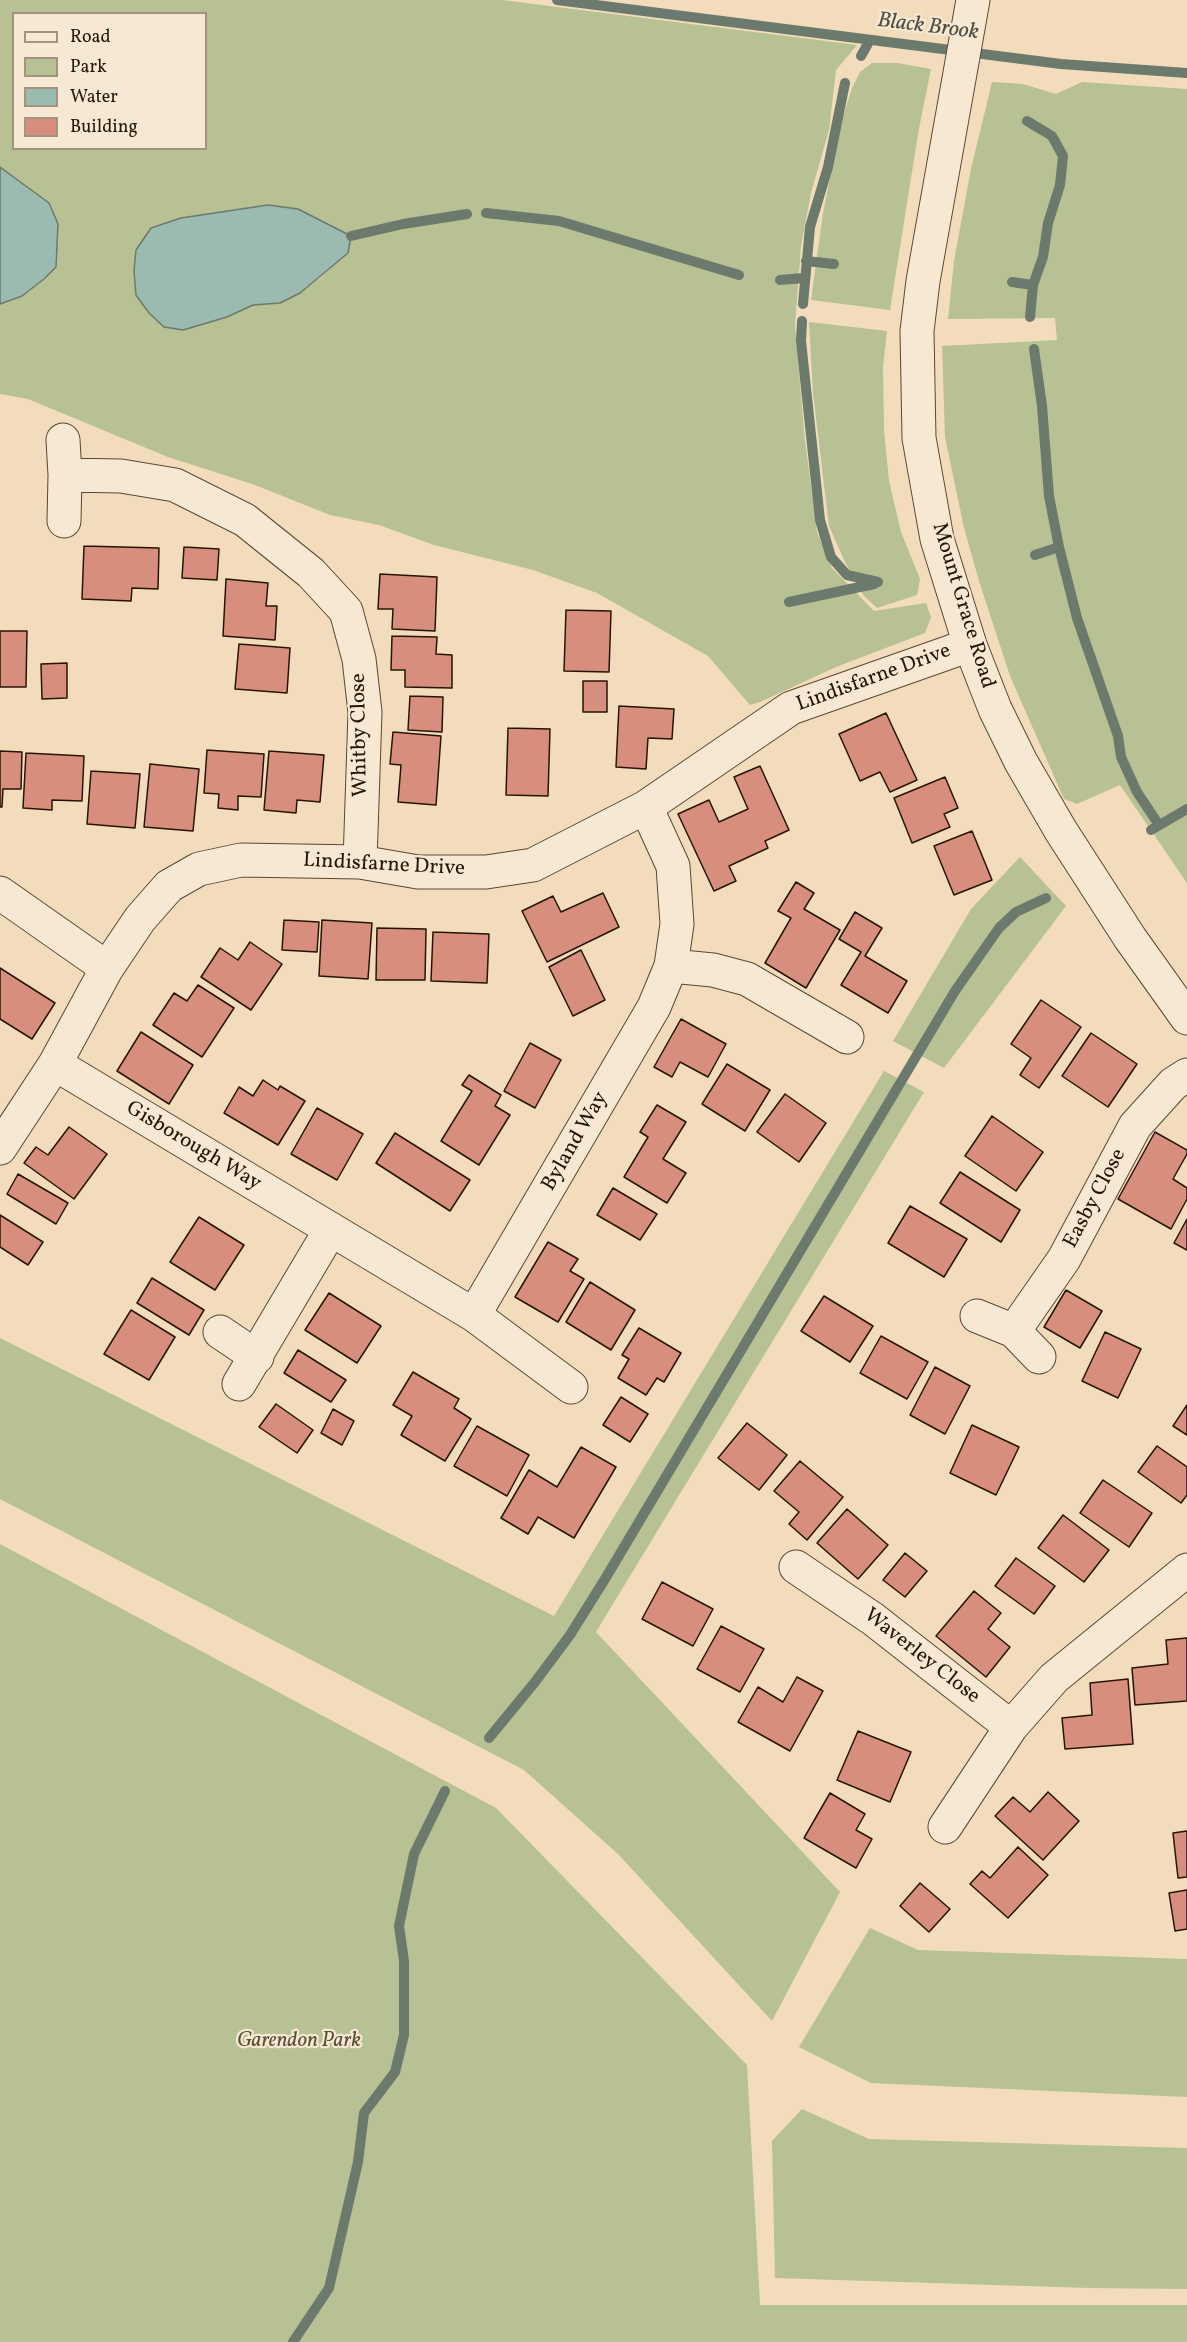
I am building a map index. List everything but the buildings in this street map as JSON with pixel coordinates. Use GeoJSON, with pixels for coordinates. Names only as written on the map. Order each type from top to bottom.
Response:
{"type":"FeatureCollection","features":[{"type":"Feature","properties":{"kind":"street","name":"Mount Grace Road"},"geometry":{"type":"LineString","coordinates":[[973,0],[922,281],[917,331],[920,438],[937,539],[970,645],[995,709],[1021,762],[1055,821],[1130,938],[1187,1018]]}},
{"type":"Feature","properties":{"kind":"street"},"geometry":{"type":"LineString","coordinates":[[63,440],[64,521]]}},
{"type":"Feature","properties":{"kind":"street","name":"Whitby Close"},"geometry":{"type":"LineString","coordinates":[[65,475],[121,476],[175,484],[245,520],[311,573],[346,611],[359,659],[365,712],[360,862]]}},
{"type":"Feature","properties":{"kind":"street","name":"Lindisfarne Drive"},"geometry":{"type":"LineString","coordinates":[[0,1149],[55,1064],[107,968],[140,919],[169,886],[199,869],[241,860],[360,862],[418,872],[486,872],[533,865],[646,807],[791,708],[970,645]]}},
{"type":"Feature","properties":{"kind":"street","name":"Byland Way"},"geometry":{"type":"LineString","coordinates":[[474,1315],[654,1007],[671,966],[677,924],[673,866],[646,807]]}},
{"type":"Feature","properties":{"kind":"street"},"geometry":{"type":"LineString","coordinates":[[0,892],[107,968]]}},
{"type":"Feature","properties":{"kind":"street"},"geometry":{"type":"LineString","coordinates":[[671,966],[712,970],[747,979],[783,998],[828,1035]]}},
{"type":"Feature","properties":{"kind":"street","name":"Gisborough Way"},"geometry":{"type":"LineString","coordinates":[[55,1064],[474,1315],[572,1387]]}},
{"type":"Feature","properties":{"kind":"street","name":"Easby Close"},"geometry":{"type":"LineString","coordinates":[[1014,1331],[1064,1259],[1135,1126],[1173,1084],[1187,1075]]}},
{"type":"Feature","properties":{"kind":"street"},"geometry":{"type":"LineString","coordinates":[[239,1384],[331,1230]]}},
{"type":"Feature","properties":{"kind":"street"},"geometry":{"type":"LineString","coordinates":[[977,1316],[1014,1331],[1039,1357]]}},
{"type":"Feature","properties":{"kind":"street"},"geometry":{"type":"LineString","coordinates":[[220,1332],[257,1357]]}},
{"type":"Feature","properties":{"kind":"street","name":"Waverley Close"},"geometry":{"type":"LineString","coordinates":[[796,1567],[824,1600],[873,1619],[1011,1727]]}},
{"type":"Feature","properties":{"kind":"street"},"geometry":{"type":"LineString","coordinates":[[945,1827],[1011,1727],[1054,1678],[1187,1570]]}},
{"type":"Feature","properties":{"kind":"green space"},"geometry":{"type":"Polygon","coordinates":[[[0,0],[502,0],[857,45],[836,70],[829,130],[811,193],[801,246],[795,326],[805,441],[817,532],[832,568],[874,611],[926,603],[931,617],[925,633],[836,667],[750,705],[708,656],[597,593],[533,570],[434,545],[379,525],[330,515],[255,485],[168,457],[28,399],[0,394],[0,304],[22,296],[26,185],[0,167],[0,0]],[[268,205],[181,218],[151,228],[183,330],[227,317],[253,305],[280,303],[320,278],[332,267],[350,236],[298,209],[268,205]]]}},
{"type":"Feature","properties":{"kind":"green space"},"geometry":{"type":"Polygon","coordinates":[[[872,63],[897,63],[931,69],[919,128],[890,310],[811,300],[823,213],[841,123],[852,88],[860,72],[872,63]]]}},
{"type":"Feature","properties":{"kind":"green space"},"geometry":{"type":"Polygon","coordinates":[[[992,82],[1023,84],[1056,94],[1082,82],[1187,89],[1187,883],[1120,785],[1077,804],[1064,799],[1010,676],[964,528],[945,437],[942,346],[1057,340],[1055,318],[948,319],[954,261],[971,169],[992,82]]]}},
{"type":"Feature","properties":{"kind":"green space"},"geometry":{"type":"Polygon","coordinates":[[[809,322],[887,331],[883,367],[884,430],[889,481],[901,532],[920,579],[917,595],[877,608],[863,595],[829,526],[813,393],[809,322]]]}},
{"type":"Feature","properties":{"kind":"green space"},"geometry":{"type":"Polygon","coordinates":[[[1020,857],[1066,906],[944,1068],[893,1041],[971,909],[1020,857]]]}},
{"type":"Feature","properties":{"kind":"green space"},"geometry":{"type":"Polygon","coordinates":[[[884,1071],[924,1092],[596,1632],[840,1892],[772,2021],[618,1854],[524,1770],[0,1499],[0,1338],[554,1616],[884,1071]]]}},
{"type":"Feature","properties":{"kind":"green space","name":"Garendon Park"},"geometry":{"type":"Polygon","coordinates":[[[0,1544],[496,1808],[747,2065],[760,2305],[1187,2305],[1187,2342],[0,2342],[0,1544]]]}},
{"type":"Feature","properties":{"kind":"green space"},"geometry":{"type":"Polygon","coordinates":[[[870,1928],[918,1950],[1187,1959],[1187,2097],[871,2083],[799,2047],[870,1928]]]}},
{"type":"Feature","properties":{"kind":"green space"},"geometry":{"type":"Polygon","coordinates":[[[802,2109],[869,2139],[1187,2148],[1187,2289],[775,2278],[772,2141],[802,2109]]]}},
{"type":"Feature","properties":{"kind":"water"},"geometry":{"type":"Polygon","coordinates":[[[0,167],[49,203],[58,224],[56,267],[22,296],[0,304],[0,167]]]}},
{"type":"Feature","properties":{"kind":"water"},"geometry":{"type":"Polygon","coordinates":[[[268,205],[298,209],[351,236],[348,253],[300,293],[280,303],[253,305],[227,317],[183,330],[164,327],[149,313],[136,295],[134,271],[136,250],[151,228],[181,218],[268,205]]]}},
{"type":"Feature","properties":{"kind":"waterway","name":"Black Brook"},"geometry":{"type":"LineString","coordinates":[[557,0],[1061,64],[1187,73]]}},
{"type":"Feature","properties":{"kind":"waterway"},"geometry":{"type":"LineString","coordinates":[[861,56],[870,40]]}},
{"type":"Feature","properties":{"kind":"waterway"},"geometry":{"type":"LineString","coordinates":[[803,304],[810,227],[828,167],[845,83]]}},
{"type":"Feature","properties":{"kind":"waterway"},"geometry":{"type":"LineString","coordinates":[[1027,121],[1052,136],[1063,156],[1060,185],[1048,223],[1043,257],[1033,285],[1030,317]]}},
{"type":"Feature","properties":{"kind":"waterway"},"geometry":{"type":"LineString","coordinates":[[486,213],[559,221],[739,275]]}},
{"type":"Feature","properties":{"kind":"waterway"},"geometry":{"type":"LineString","coordinates":[[351,236],[403,224],[467,214]]}},
{"type":"Feature","properties":{"kind":"waterway"},"geometry":{"type":"LineString","coordinates":[[806,261],[834,264]]}},
{"type":"Feature","properties":{"kind":"waterway"},"geometry":{"type":"LineString","coordinates":[[780,280],[804,278]]}},
{"type":"Feature","properties":{"kind":"waterway"},"geometry":{"type":"LineString","coordinates":[[1012,282],[1033,285]]}},
{"type":"Feature","properties":{"kind":"waterway"},"geometry":{"type":"LineString","coordinates":[[802,321],[801,341],[820,520],[831,557],[847,575],[878,582]]}},
{"type":"Feature","properties":{"kind":"waterway"},"geometry":{"type":"LineString","coordinates":[[1034,349],[1042,406],[1049,496],[1077,618],[1118,736],[1121,757],[1137,792],[1159,825]]}},
{"type":"Feature","properties":{"kind":"waterway"},"geometry":{"type":"LineString","coordinates":[[1035,555],[1059,547]]}},
{"type":"Feature","properties":{"kind":"waterway"},"geometry":{"type":"LineString","coordinates":[[789,602],[874,584]]}},
{"type":"Feature","properties":{"kind":"waterway"},"geometry":{"type":"LineString","coordinates":[[1151,830],[1187,809]]}},
{"type":"Feature","properties":{"kind":"waterway"},"geometry":{"type":"LineString","coordinates":[[489,1738],[570,1635],[605,1579],[955,991],[999,928],[1016,912],[1046,898]]}},
{"type":"Feature","properties":{"kind":"waterway"},"geometry":{"type":"LineString","coordinates":[[293,2342],[329,2288],[358,2162],[364,2113],[395,2072],[404,2035],[404,1961],[399,1926],[414,1854],[445,1791]]}}]}
